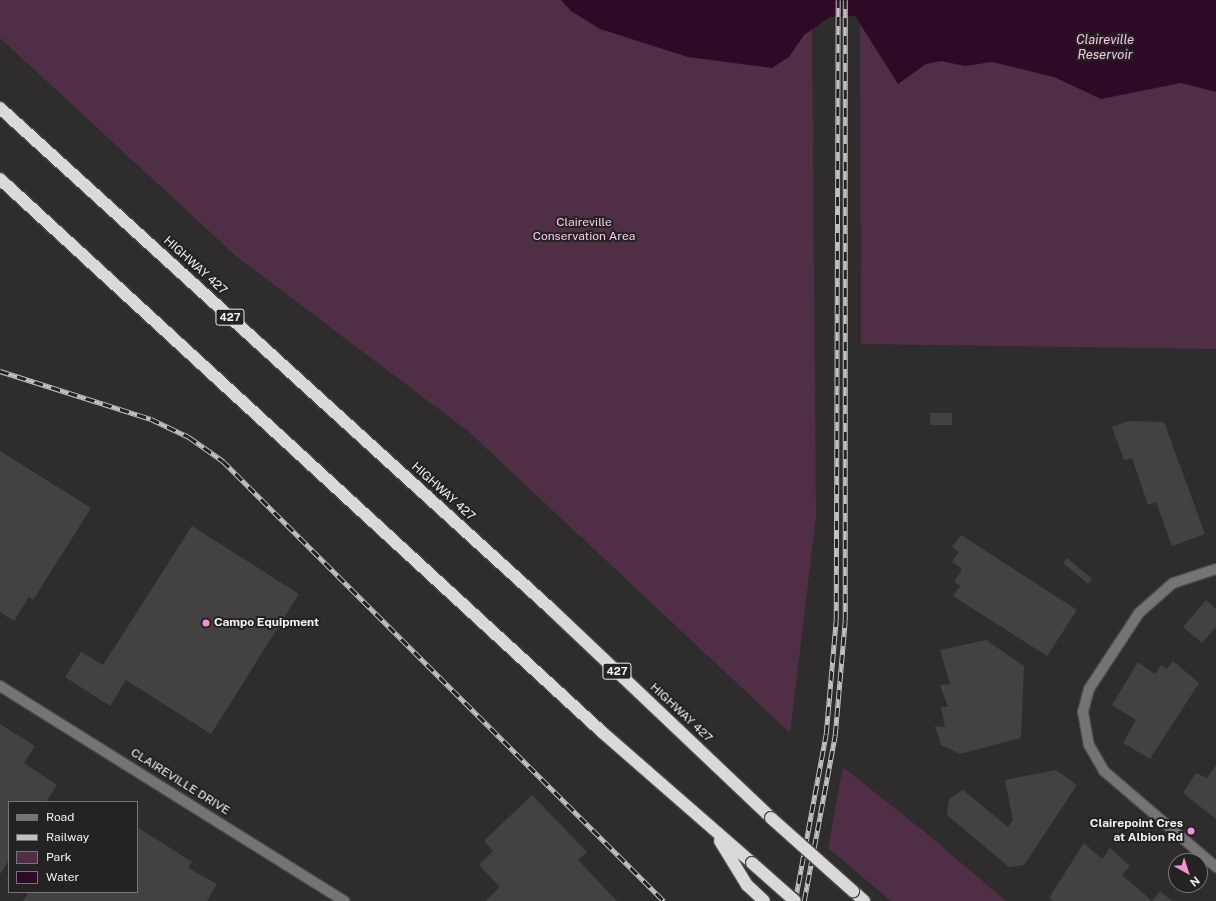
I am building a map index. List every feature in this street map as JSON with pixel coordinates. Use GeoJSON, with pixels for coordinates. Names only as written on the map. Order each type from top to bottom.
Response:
{"type":"FeatureCollection","features":[{"type":"Feature","properties":{"kind":"highway","name":"HIGHWAY 427"},"geometry":{"type":"LineString","coordinates":[[0,108],[551,609],[771,818],[864,901]]}},
{"type":"Feature","properties":{"kind":"highway"},"geometry":{"type":"LineString","coordinates":[[0,179],[714,832],[795,901]]}},
{"type":"Feature","properties":{"kind":"highway"},"geometry":{"type":"LineString","coordinates":[[714,832],[747,885],[764,901]]}},
{"type":"Feature","properties":{"kind":"street"},"geometry":{"type":"LineString","coordinates":[[1216,569],[1173,583],[1138,613],[1089,689],[1083,712],[1089,745],[1104,772],[1216,867]]}},
{"type":"Feature","properties":{"kind":"street","name":"CLAIREVILLE DRIVE"},"geometry":{"type":"LineString","coordinates":[[0,686],[344,901]]}},
{"type":"Feature","properties":{"kind":"green space","name":"Claireville Conservation Area"},"geometry":{"type":"Polygon","coordinates":[[[0,0],[815,0],[812,30],[816,517],[790,733],[468,431],[237,257],[0,38],[0,0]]]}},
{"type":"Feature","properties":{"kind":"green space"},"geometry":{"type":"Polygon","coordinates":[[[860,0],[1216,0],[1216,349],[861,344],[860,0]]]}},
{"type":"Feature","properties":{"kind":"green space"},"geometry":{"type":"Polygon","coordinates":[[[843,767],[925,832],[1006,901],[891,901],[828,848],[843,767]]]}},
{"type":"Feature","properties":{"kind":"water","name":"Claireville Reservoir"},"geometry":{"type":"Polygon","coordinates":[[[561,0],[1216,0],[1216,92],[1181,83],[1101,99],[1054,77],[992,62],[965,66],[941,61],[926,64],[898,84],[855,16],[830,17],[804,35],[789,57],[772,68],[688,57],[600,29],[571,11],[561,0]]]}},
{"type":"Feature","properties":{"kind":"building"},"geometry":{"type":"Polygon","coordinates":[[[930,413],[952,413],[952,425],[930,425],[930,413]]]}},
{"type":"Feature","properties":{"kind":"building"},"geometry":{"type":"Polygon","coordinates":[[[1128,421],[1164,422],[1205,534],[1172,546],[1156,502],[1148,505],[1132,458],[1124,460],[1112,427],[1128,421]]]}},
{"type":"Feature","properties":{"kind":"building"},"geometry":{"type":"Polygon","coordinates":[[[0,451],[91,508],[33,600],[29,597],[14,621],[0,612],[0,451]]]}},
{"type":"Feature","properties":{"kind":"building","name":"Campo Equipment"},"geometry":{"type":"Polygon","coordinates":[[[192,526],[299,594],[211,734],[126,680],[110,706],[65,677],[81,652],[103,665],[192,526]]]}},
{"type":"Feature","properties":{"kind":"building"},"geometry":{"type":"Polygon","coordinates":[[[961,535],[1077,610],[1047,656],[953,596],[960,586],[954,582],[962,569],[952,562],[959,552],[952,547],[961,535]]]}},
{"type":"Feature","properties":{"kind":"building"},"geometry":{"type":"Polygon","coordinates":[[[1067,558],[1092,579],[1088,584],[1063,563],[1067,558]]]}},
{"type":"Feature","properties":{"kind":"building"},"geometry":{"type":"Polygon","coordinates":[[[1206,600],[1216,609],[1216,627],[1202,643],[1183,627],[1206,600]]]}},
{"type":"Feature","properties":{"kind":"building"},"geometry":{"type":"Polygon","coordinates":[[[986,640],[1024,666],[1021,738],[960,754],[941,745],[935,726],[945,727],[941,707],[948,707],[940,685],[950,684],[940,650],[986,640]]]}},
{"type":"Feature","properties":{"kind":"building"},"geometry":{"type":"Polygon","coordinates":[[[1173,661],[1199,683],[1150,759],[1123,743],[1136,720],[1112,705],[1138,662],[1155,674],[1161,665],[1167,669],[1173,661]]]}},
{"type":"Feature","properties":{"kind":"building"},"geometry":{"type":"Polygon","coordinates":[[[0,724],[35,746],[24,763],[57,785],[47,801],[8,801],[8,862],[0,874],[0,724]]]}},
{"type":"Feature","properties":{"kind":"building"},"geometry":{"type":"Polygon","coordinates":[[[1216,765],[1216,819],[1183,793],[1196,773],[1207,778],[1216,765]]]}},
{"type":"Feature","properties":{"kind":"building"},"geometry":{"type":"Polygon","coordinates":[[[1056,770],[1077,785],[1024,865],[1009,867],[947,815],[949,799],[963,790],[1008,827],[1013,820],[1005,780],[1056,770]]]}},
{"type":"Feature","properties":{"kind":"building"},"geometry":{"type":"Polygon","coordinates":[[[532,795],[587,852],[578,860],[617,901],[485,901],[500,887],[479,865],[493,851],[484,841],[532,795]]]}},
{"type":"Feature","properties":{"kind":"building"},"geometry":{"type":"Polygon","coordinates":[[[138,828],[192,862],[188,868],[217,884],[207,901],[23,901],[28,893],[138,893],[138,828]]]}},
{"type":"Feature","properties":{"kind":"building"},"geometry":{"type":"Polygon","coordinates":[[[1084,843],[1102,859],[1110,848],[1130,866],[1122,875],[1152,901],[1053,901],[1049,898],[1084,843]]]}},
{"type":"Feature","properties":{"kind":"building"},"geometry":{"type":"Polygon","coordinates":[[[1160,891],[1172,901],[1152,901],[1160,891]]]}},
{"type":"Feature","properties":{"kind":"railway"},"geometry":{"type":"LineString","coordinates":[[795,901],[826,734],[836,620],[838,0]]}},
{"type":"Feature","properties":{"kind":"railway"},"geometry":{"type":"LineString","coordinates":[[804,901],[835,735],[845,621],[845,0]]}},
{"type":"Feature","properties":{"kind":"railway"},"geometry":{"type":"LineString","coordinates":[[0,371],[151,419],[189,437],[223,461],[664,901]]}},
{"type":"Feature","properties":{"kind":"place","name":"Campo Equipment"},"geometry":{"type":"Point","coordinates":[206,623]}},
{"type":"Feature","properties":{"kind":"place","name":"Clairepoint Cres at Albion Rd"},"geometry":{"type":"Point","coordinates":[1191,831]}}]}
